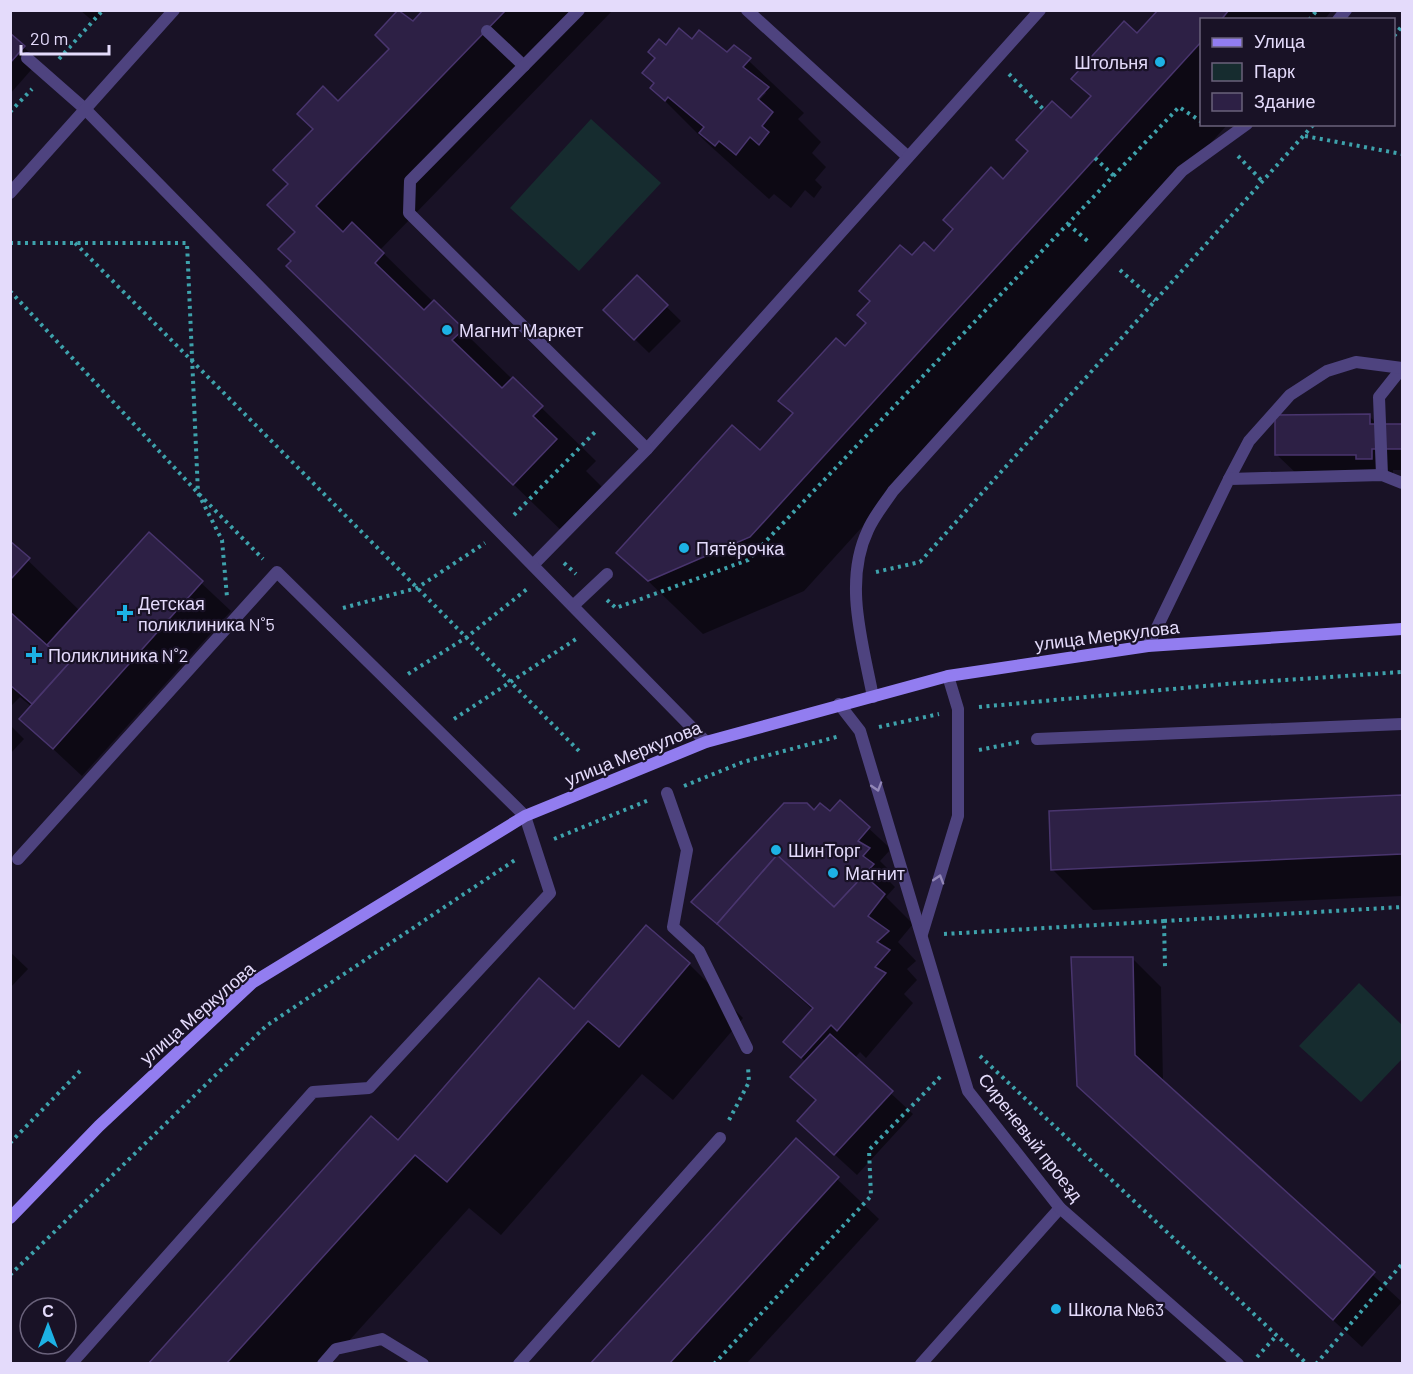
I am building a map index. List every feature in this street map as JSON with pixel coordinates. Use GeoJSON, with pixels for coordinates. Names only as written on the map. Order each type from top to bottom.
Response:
{"type":"FeatureCollection","features":[{"type":"Feature","properties":{"kind":"street"},"geometry":{"type":"LineString","coordinates":[[10,193],[174,10]]}},
{"type":"Feature","properties":{"kind":"street"},"geometry":{"type":"LineString","coordinates":[[579,10],[410,181],[409,213],[647,449]]}},
{"type":"Feature","properties":{"kind":"street"},"geometry":{"type":"LineString","coordinates":[[747,10],[908,157]]}},
{"type":"Feature","properties":{"kind":"street"},"geometry":{"type":"LineString","coordinates":[[533,565],[647,449],[1040,10]]}},
{"type":"Feature","properties":{"kind":"street"},"geometry":{"type":"LineString","coordinates":[[487,31],[524,66]]}},
{"type":"Feature","properties":{"kind":"street"},"geometry":{"type":"LineString","coordinates":[[27,58],[85,109],[706,742]]}},
{"type":"Feature","properties":{"kind":"street"},"geometry":{"type":"LineString","coordinates":[[873,697],[857,611],[855,577],[867,530],[893,491],[1182,171],[1244,126]]}},
{"type":"Feature","properties":{"kind":"street"},"geometry":{"type":"LineString","coordinates":[[1148,646],[1249,441],[1290,395],[1327,371],[1356,362],[1402,368]]}},
{"type":"Feature","properties":{"kind":"street"},"geometry":{"type":"LineString","coordinates":[[1382,475],[1378,397],[1402,368]]}},
{"type":"Feature","properties":{"kind":"street"},"geometry":{"type":"LineString","coordinates":[[1229,478],[1382,475],[1402,483]]}},
{"type":"Feature","properties":{"kind":"street"},"geometry":{"type":"LineString","coordinates":[[18,859],[277,572],[525,816],[550,893],[369,1088],[313,1092],[71,1364]]}},
{"type":"Feature","properties":{"kind":"street"},"geometry":{"type":"LineString","coordinates":[[573,606],[607,574]]}},
{"type":"Feature","properties":{"kind":"street","name":"улица Меркулова"},"geometry":{"type":"LineString","coordinates":[[10,1218],[99,1126],[252,983],[525,816],[706,742],[948,676],[1148,646],[1402,629]]}},
{"type":"Feature","properties":{"kind":"street"},"geometry":{"type":"LineString","coordinates":[[922,935],[958,816],[958,710],[948,676]]}},
{"type":"Feature","properties":{"kind":"street","name":"Сиреневый проезд"},"geometry":{"type":"LineString","coordinates":[[839,705],[860,731],[968,1091],[1060,1208],[1238,1364]]}},
{"type":"Feature","properties":{"kind":"street"},"geometry":{"type":"LineString","coordinates":[[1037,739],[1402,724]]}},
{"type":"Feature","properties":{"kind":"street"},"geometry":{"type":"LineString","coordinates":[[667,793],[687,850],[673,927],[699,951],[747,1048]]}},
{"type":"Feature","properties":{"kind":"street"},"geometry":{"type":"LineString","coordinates":[[519,1364],[720,1138]]}},
{"type":"Feature","properties":{"kind":"street"},"geometry":{"type":"LineString","coordinates":[[921,1364],[1060,1208]]}},
{"type":"Feature","properties":{"kind":"street"},"geometry":{"type":"LineString","coordinates":[[323,1364],[336,1349],[382,1339],[423,1364]]}},
{"type":"Feature","properties":{"kind":"path"},"geometry":{"type":"LineString","coordinates":[[79,37],[103,10]]}},
{"type":"Feature","properties":{"kind":"path"},"geometry":{"type":"LineString","coordinates":[[1004,69],[1044,110]]}},
{"type":"Feature","properties":{"kind":"path"},"geometry":{"type":"LineString","coordinates":[[559,559],[616,608],[748,561],[1179,107],[1200,121]]}},
{"type":"Feature","properties":{"kind":"path"},"geometry":{"type":"LineString","coordinates":[[855,577],[920,562],[1312,126]]}},
{"type":"Feature","properties":{"kind":"path"},"geometry":{"type":"LineString","coordinates":[[1304,136],[1402,154]]}},
{"type":"Feature","properties":{"kind":"path"},"geometry":{"type":"LineString","coordinates":[[1095,158],[1114,176]]}},
{"type":"Feature","properties":{"kind":"path"},"geometry":{"type":"LineString","coordinates":[[10,243],[187,243],[198,494],[222,540],[227,604]]}},
{"type":"Feature","properties":{"kind":"path"},"geometry":{"type":"LineString","coordinates":[[75,243],[579,751]]}},
{"type":"Feature","properties":{"kind":"path"},"geometry":{"type":"LineString","coordinates":[[10,291],[198,494],[277,572]]}},
{"type":"Feature","properties":{"kind":"path"},"geometry":{"type":"LineString","coordinates":[[405,676],[467,638],[543,576]]}},
{"type":"Feature","properties":{"kind":"path"},"geometry":{"type":"LineString","coordinates":[[437,730],[594,627]]}},
{"type":"Feature","properties":{"kind":"path"},"geometry":{"type":"LineString","coordinates":[[10,1275],[266,1026],[535,847],[743,762],[860,731],[958,710],[1226,684],[1402,672]]}},
{"type":"Feature","properties":{"kind":"path"},"geometry":{"type":"LineString","coordinates":[[958,754],[1037,739]]}},
{"type":"Feature","properties":{"kind":"path"},"geometry":{"type":"LineString","coordinates":[[922,935],[1402,907]]}},
{"type":"Feature","properties":{"kind":"path"},"geometry":{"type":"LineString","coordinates":[[1164,921],[1165,967]]}},
{"type":"Feature","properties":{"kind":"path"},"geometry":{"type":"LineString","coordinates":[[720,1138],[749,1082],[747,1048]]}},
{"type":"Feature","properties":{"kind":"path"},"geometry":{"type":"LineString","coordinates":[[714,1364],[871,1196],[869,1150],[957,1060],[978,1054],[1307,1364]]}},
{"type":"Feature","properties":{"kind":"path"},"geometry":{"type":"LineString","coordinates":[[10,1143],[81,1071]]}},
{"type":"Feature","properties":{"kind":"path"},"geometry":{"type":"LineString","coordinates":[[1316,1364],[1402,1264]]}},
{"type":"Feature","properties":{"kind":"path"},"geometry":{"type":"LineString","coordinates":[[1252,1364],[1277,1335]]}},
{"type":"Feature","properties":{"kind":"green space"},"geometry":{"type":"Polygon","coordinates":[[[591,119],[661,183],[579,271],[510,208],[591,119]]]}},
{"type":"Feature","properties":{"kind":"green space"},"geometry":{"type":"Polygon","coordinates":[[[1359,983],[1402,1025],[1402,1059],[1361,1102],[1299,1046],[1359,983]]]}},
{"type":"Feature","properties":{"kind":"building"},"geometry":{"type":"Polygon","coordinates":[[[398,10],[413,21],[423,10],[506,10],[316,206],[343,232],[352,222],[384,253],[375,263],[424,310],[434,300],[464,329],[452,340],[502,388],[513,377],[543,406],[533,416],[557,439],[513,485],[286,266],[291,261],[278,249],[295,232],[267,205],[288,184],[273,170],[313,129],[297,114],[323,86],[338,101],[389,49],[375,35],[398,10]]]}},
{"type":"Feature","properties":{"kind":"building"},"geometry":{"type":"Polygon","coordinates":[[[1158,10],[1229,10],[1223,18],[1200,18],[1200,43],[750,537],[648,581],[616,553],[732,425],[760,450],[793,413],[778,401],[836,338],[845,346],[866,323],[857,315],[870,301],[859,291],[900,245],[912,255],[924,242],[934,251],[953,229],[943,220],[991,167],[1003,179],[1028,151],[1016,140],[1052,101],[1071,118],[1091,96],[1071,79],[1124,21],[1137,33],[1158,10]]]}},
{"type":"Feature","properties":{"kind":"building"},"geometry":{"type":"Polygon","coordinates":[[[679,28],[692,39],[699,30],[727,52],[734,45],[751,58],[743,67],[769,87],[758,99],[773,112],[762,126],[769,132],[759,145],[750,137],[736,155],[719,141],[715,146],[699,133],[704,127],[668,97],[665,101],[650,88],[654,83],[642,73],[655,58],[648,52],[659,39],[666,45],[679,28]]]}},
{"type":"Feature","properties":{"kind":"building"},"geometry":{"type":"Polygon","coordinates":[[[10,33],[25,46],[10,63],[10,33]]]}},
{"type":"Feature","properties":{"kind":"building"},"geometry":{"type":"Polygon","coordinates":[[[637,275],[668,305],[634,340],[603,310],[637,275]]]}},
{"type":"Feature","properties":{"kind":"building"},"geometry":{"type":"Polygon","coordinates":[[[1370,414],[1370,424],[1402,424],[1402,449],[1372,449],[1372,459],[1356,459],[1356,455],[1275,455],[1275,415],[1370,414]]]}},
{"type":"Feature","properties":{"kind":"building","name":"Детская поликлиника N˚5"},"geometry":{"type":"Polygon","coordinates":[[[149,532],[203,581],[53,749],[19,719],[68,664],[47,645],[149,532]]]}},
{"type":"Feature","properties":{"kind":"building"},"geometry":{"type":"Polygon","coordinates":[[[10,541],[30,558],[10,580],[10,541]]]}},
{"type":"Feature","properties":{"kind":"building","name":"Поликлиника N˚2"},"geometry":{"type":"Polygon","coordinates":[[[10,612],[68,664],[32,704],[10,685],[10,612]]]}},
{"type":"Feature","properties":{"kind":"building"},"geometry":{"type":"Polygon","coordinates":[[[1402,795],[1402,854],[1051,870],[1049,811],[1402,795]]]}},
{"type":"Feature","properties":{"kind":"building"},"geometry":{"type":"Polygon","coordinates":[[[840,800],[870,827],[858,841],[870,848],[863,856],[874,864],[834,907],[777,855],[717,924],[691,902],[784,803],[807,803],[814,810],[820,803],[830,811],[840,800]]]}},
{"type":"Feature","properties":{"kind":"building"},"geometry":{"type":"Polygon","coordinates":[[[777,855],[834,907],[864,875],[885,894],[868,916],[889,931],[877,942],[890,950],[875,967],[886,973],[837,1031],[831,1025],[801,1058],[783,1042],[813,1008],[717,924],[777,855]]]}},
{"type":"Feature","properties":{"kind":"building"},"geometry":{"type":"Polygon","coordinates":[[[646,925],[690,963],[619,1047],[588,1021],[447,1182],[415,1155],[226,1364],[148,1364],[371,1116],[398,1140],[539,978],[574,1009],[646,925]]]}},
{"type":"Feature","properties":{"kind":"building"},"geometry":{"type":"Polygon","coordinates":[[[1071,957],[1133,957],[1135,1055],[1375,1272],[1333,1320],[1077,1086],[1071,957]]]}},
{"type":"Feature","properties":{"kind":"building"},"geometry":{"type":"Polygon","coordinates":[[[830,1034],[893,1091],[834,1155],[797,1121],[816,1100],[790,1077],[830,1034]]]}},
{"type":"Feature","properties":{"kind":"building"},"geometry":{"type":"Polygon","coordinates":[[[796,1138],[839,1177],[669,1364],[590,1364],[796,1138]]]}},
{"type":"Feature","properties":{"kind":"place","name":"Штольня"},"geometry":{"type":"Point","coordinates":[1160,62]}},
{"type":"Feature","properties":{"kind":"place","name":"Магнит Маркет"},"geometry":{"type":"Point","coordinates":[447,330]}},
{"type":"Feature","properties":{"kind":"place","name":"Пятёрочка"},"geometry":{"type":"Point","coordinates":[684,548]}},
{"type":"Feature","properties":{"kind":"place","name":"Детская поликлиника N˚5"},"geometry":{"type":"Point","coordinates":[125,613]}},
{"type":"Feature","properties":{"kind":"place","name":"Поликлиника N˚2"},"geometry":{"type":"Point","coordinates":[34,655]}},
{"type":"Feature","properties":{"kind":"place","name":"ШинТорг"},"geometry":{"type":"Point","coordinates":[776,850]}},
{"type":"Feature","properties":{"kind":"place","name":"Магнит"},"geometry":{"type":"Point","coordinates":[833,873]}},
{"type":"Feature","properties":{"kind":"place","name":"Школа №63"},"geometry":{"type":"Point","coordinates":[1056,1309]}}]}
